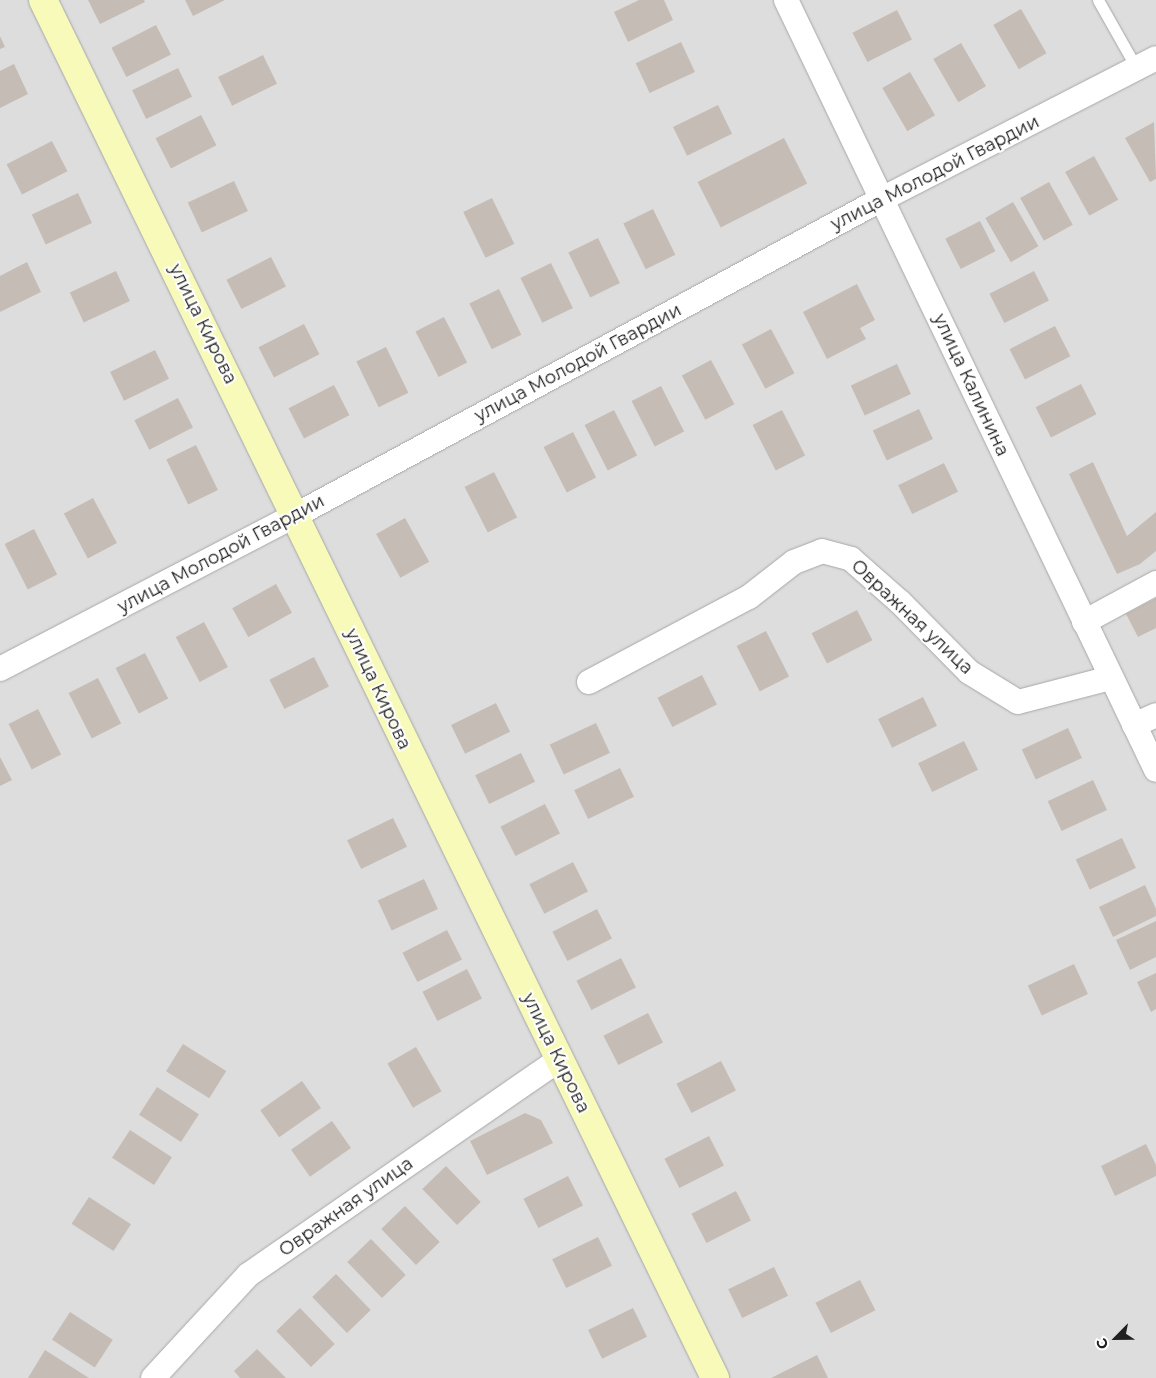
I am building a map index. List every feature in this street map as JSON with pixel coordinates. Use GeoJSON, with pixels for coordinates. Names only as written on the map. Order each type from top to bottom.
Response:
{"type":"FeatureCollection","features":[{"type":"Feature","properties":{"kind":"street","name":"улица Кирова"},"geometry":{"type":"LineString","coordinates":[[43,0],[296,515],[386,706],[715,1378]]}},
{"type":"Feature","properties":{"kind":"street","name":"улица Калинина"},"geometry":{"type":"LineString","coordinates":[[786,0],[1156,770]]}},
{"type":"Feature","properties":{"kind":"street","name":"улица Молодой Гвардии"},"geometry":{"type":"LineString","coordinates":[[0,669],[296,515],[882,199],[1146,63]]}},
{"type":"Feature","properties":{"kind":"street","name":"Овражная улица"},"geometry":{"type":"LineString","coordinates":[[588,682],[749,598],[794,562],[822,551],[851,559],[900,602],[969,672],[1018,702],[1111,678]]}},
{"type":"Feature","properties":{"kind":"street"},"geometry":{"type":"LineString","coordinates":[[1084,622],[1156,583]]}},
{"type":"Feature","properties":{"kind":"street"},"geometry":{"type":"LineString","coordinates":[[1134,724],[1156,715]]}},
{"type":"Feature","properties":{"kind":"street","name":"Овражная улица"},"geometry":{"type":"LineString","coordinates":[[153,1378],[248,1275],[559,1060]]}},
{"type":"Feature","properties":{"kind":"lane"},"geometry":{"type":"LineString","coordinates":[[1098,0],[1146,63]]}},
{"type":"Feature","properties":{"kind":"shaded area"},"geometry":{"type":"Polygon","coordinates":[[[0,0],[1156,0],[1156,1378],[0,1378],[0,0]]]}},
{"type":"Feature","properties":{"kind":"building"},"geometry":{"type":"Polygon","coordinates":[[[88,0],[144,0],[145,2],[100,24],[88,0]]]}},
{"type":"Feature","properties":{"kind":"building"},"geometry":{"type":"Polygon","coordinates":[[[185,0],[225,0],[193,16],[185,0]]]}},
{"type":"Feature","properties":{"kind":"building"},"geometry":{"type":"Polygon","coordinates":[[[639,0],[664,0],[673,20],[628,42],[614,12],[639,0]]]}},
{"type":"Feature","properties":{"kind":"building"},"geometry":{"type":"Polygon","coordinates":[[[1021,9],[1046,53],[1019,69],[993,25],[1021,9]]]}},
{"type":"Feature","properties":{"kind":"building"},"geometry":{"type":"Polygon","coordinates":[[[897,10],[912,39],[867,62],[852,33],[897,10]]]}},
{"type":"Feature","properties":{"kind":"building"},"geometry":{"type":"Polygon","coordinates":[[[156,25],[171,54],[126,77],[111,48],[156,25]]]}},
{"type":"Feature","properties":{"kind":"building"},"geometry":{"type":"Polygon","coordinates":[[[0,36],[5,47],[0,49],[0,36]]]}},
{"type":"Feature","properties":{"kind":"building"},"geometry":{"type":"Polygon","coordinates":[[[681,42],[695,72],[650,93],[636,63],[681,42]]]}},
{"type":"Feature","properties":{"kind":"building"},"geometry":{"type":"Polygon","coordinates":[[[961,43],[986,86],[958,102],[933,59],[961,43]]]}},
{"type":"Feature","properties":{"kind":"building"},"geometry":{"type":"Polygon","coordinates":[[[263,55],[277,84],[232,106],[218,77],[263,55]]]}},
{"type":"Feature","properties":{"kind":"building"},"geometry":{"type":"Polygon","coordinates":[[[14,64],[28,94],[0,108],[0,71],[14,64]]]}},
{"type":"Feature","properties":{"kind":"building"},"geometry":{"type":"Polygon","coordinates":[[[178,68],[192,97],[146,119],[132,90],[178,68]]]}},
{"type":"Feature","properties":{"kind":"building"},"geometry":{"type":"Polygon","coordinates":[[[910,72],[935,115],[907,131],[882,88],[910,72]]]}},
{"type":"Feature","properties":{"kind":"building"},"geometry":{"type":"Polygon","coordinates":[[[718,105],[732,134],[687,156],[673,127],[718,105]]]}},
{"type":"Feature","properties":{"kind":"building"},"geometry":{"type":"Polygon","coordinates":[[[201,115],[216,145],[171,168],[156,138],[201,115]]]}},
{"type":"Feature","properties":{"kind":"building"},"geometry":{"type":"Polygon","coordinates":[[[1154,122],[1156,179],[1150,182],[1125,138],[1154,122]]]}},
{"type":"Feature","properties":{"kind":"building"},"geometry":{"type":"Polygon","coordinates":[[[784,138],[807,183],[721,227],[698,182],[784,138]]]}},
{"type":"Feature","properties":{"kind":"building"},"geometry":{"type":"Polygon","coordinates":[[[52,141],[67,171],[22,194],[7,164],[52,141]]]}},
{"type":"Feature","properties":{"kind":"building"},"geometry":{"type":"Polygon","coordinates":[[[1094,156],[1118,200],[1089,216],[1065,172],[1094,156]]]}},
{"type":"Feature","properties":{"kind":"building"},"geometry":{"type":"Polygon","coordinates":[[[234,181],[248,211],[202,232],[188,203],[234,181]]]}},
{"type":"Feature","properties":{"kind":"building"},"geometry":{"type":"Polygon","coordinates":[[[1049,182],[1073,225],[1044,241],[1020,198],[1049,182]]]}},
{"type":"Feature","properties":{"kind":"building"},"geometry":{"type":"Polygon","coordinates":[[[78,193],[92,223],[46,244],[32,215],[78,193]]]}},
{"type":"Feature","properties":{"kind":"building"},"geometry":{"type":"Polygon","coordinates":[[[492,198],[514,244],[486,258],[463,212],[492,198]]]}},
{"type":"Feature","properties":{"kind":"building"},"geometry":{"type":"Polygon","coordinates":[[[1013,202],[1038,246],[1011,262],[985,218],[1013,202]]]}},
{"type":"Feature","properties":{"kind":"building"},"geometry":{"type":"Polygon","coordinates":[[[653,209],[675,255],[646,269],[623,223],[653,209]]]}},
{"type":"Feature","properties":{"kind":"building"},"geometry":{"type":"Polygon","coordinates":[[[980,221],[995,251],[961,269],[945,239],[980,221]]]}},
{"type":"Feature","properties":{"kind":"building"},"geometry":{"type":"Polygon","coordinates":[[[598,238],[620,283],[590,297],[568,252],[598,238]]]}},
{"type":"Feature","properties":{"kind":"building"},"geometry":{"type":"Polygon","coordinates":[[[271,257],[286,286],[241,309],[226,280],[271,257]]]}},
{"type":"Feature","properties":{"kind":"building"},"geometry":{"type":"Polygon","coordinates":[[[27,262],[41,292],[0,312],[0,276],[27,262]]]}},
{"type":"Feature","properties":{"kind":"building"},"geometry":{"type":"Polygon","coordinates":[[[551,263],[573,308],[542,323],[520,278],[551,263]]]}},
{"type":"Feature","properties":{"kind":"building"},"geometry":{"type":"Polygon","coordinates":[[[116,271],[130,301],[84,322],[70,293],[116,271]]]}},
{"type":"Feature","properties":{"kind":"building"},"geometry":{"type":"Polygon","coordinates":[[[1034,271],[1049,300],[1004,323],[989,294],[1034,271]]]}},
{"type":"Feature","properties":{"kind":"building"},"geometry":{"type":"Polygon","coordinates":[[[857,284],[875,320],[860,328],[866,339],[827,359],[803,312],[857,284]]]}},
{"type":"Feature","properties":{"kind":"building"},"geometry":{"type":"Polygon","coordinates":[[[499,289],[521,335],[492,349],[469,303],[499,289]]]}},
{"type":"Feature","properties":{"kind":"building"},"geometry":{"type":"Polygon","coordinates":[[[444,317],[467,362],[439,377],[415,332],[444,317]]]}},
{"type":"Feature","properties":{"kind":"building"},"geometry":{"type":"Polygon","coordinates":[[[304,324],[319,354],[274,377],[259,347],[304,324]]]}},
{"type":"Feature","properties":{"kind":"building"},"geometry":{"type":"Polygon","coordinates":[[[1055,326],[1070,356],[1025,379],[1010,349],[1055,326]]]}},
{"type":"Feature","properties":{"kind":"building"},"geometry":{"type":"Polygon","coordinates":[[[771,329],[794,373],[765,389],[742,344],[771,329]]]}},
{"type":"Feature","properties":{"kind":"building"},"geometry":{"type":"Polygon","coordinates":[[[386,347],[408,393],[379,407],[356,361],[386,347]]]}},
{"type":"Feature","properties":{"kind":"building"},"geometry":{"type":"Polygon","coordinates":[[[155,350],[169,379],[124,401],[110,372],[155,350]]]}},
{"type":"Feature","properties":{"kind":"building"},"geometry":{"type":"Polygon","coordinates":[[[711,360],[734,404],[705,420],[682,375],[711,360]]]}},
{"type":"Feature","properties":{"kind":"building"},"geometry":{"type":"Polygon","coordinates":[[[897,364],[911,394],[865,415],[851,386],[897,364]]]}},
{"type":"Feature","properties":{"kind":"building"},"geometry":{"type":"Polygon","coordinates":[[[1081,384],[1096,414],[1051,437],[1036,407],[1081,384]]]}},
{"type":"Feature","properties":{"kind":"building"},"geometry":{"type":"Polygon","coordinates":[[[334,385],[349,415],[304,438],[289,408],[334,385]]]}},
{"type":"Feature","properties":{"kind":"building"},"geometry":{"type":"Polygon","coordinates":[[[661,386],[684,431],[655,446],[632,401],[661,386]]]}},
{"type":"Feature","properties":{"kind":"building"},"geometry":{"type":"Polygon","coordinates":[[[178,398],[193,427],[149,450],[134,420],[178,398]]]}},
{"type":"Feature","properties":{"kind":"building"},"geometry":{"type":"Polygon","coordinates":[[[919,409],[933,439],[887,460],[873,431],[919,409]]]}},
{"type":"Feature","properties":{"kind":"building"},"geometry":{"type":"Polygon","coordinates":[[[614,410],[637,455],[608,470],[585,425],[614,410]]]}},
{"type":"Feature","properties":{"kind":"building"},"geometry":{"type":"Polygon","coordinates":[[[782,410],[805,455],[776,470],[753,425],[782,410]]]}},
{"type":"Feature","properties":{"kind":"building"},"geometry":{"type":"Polygon","coordinates":[[[573,432],[596,477],[567,492],[544,447],[573,432]]]}},
{"type":"Feature","properties":{"kind":"building"},"geometry":{"type":"Polygon","coordinates":[[[196,445],[218,490],[188,504],[166,459],[196,445]]]}},
{"type":"Feature","properties":{"kind":"building"},"geometry":{"type":"Polygon","coordinates":[[[1093,462],[1127,536],[1156,512],[1156,551],[1140,564],[1117,574],[1069,474],[1093,462]]]}},
{"type":"Feature","properties":{"kind":"building"},"geometry":{"type":"Polygon","coordinates":[[[944,463],[958,492],[912,514],[898,485],[944,463]]]}},
{"type":"Feature","properties":{"kind":"building"},"geometry":{"type":"Polygon","coordinates":[[[494,472],[517,517],[488,532],[465,487],[494,472]]]}},
{"type":"Feature","properties":{"kind":"building"},"geometry":{"type":"Polygon","coordinates":[[[93,498],[117,543],[88,559],[64,513],[93,498]]]}},
{"type":"Feature","properties":{"kind":"building"},"geometry":{"type":"Polygon","coordinates":[[[405,518],[429,562],[400,578],[376,534],[405,518]]]}},
{"type":"Feature","properties":{"kind":"building"},"geometry":{"type":"Polygon","coordinates":[[[34,529],[57,574],[28,589],[5,544],[34,529]]]}},
{"type":"Feature","properties":{"kind":"building"},"geometry":{"type":"Polygon","coordinates":[[[276,584],[292,613],[248,637],[232,608],[276,584]]]}},
{"type":"Feature","properties":{"kind":"building"},"geometry":{"type":"Polygon","coordinates":[[[1156,598],[1156,628],[1138,637],[1126,614],[1156,598]]]}},
{"type":"Feature","properties":{"kind":"building"},"geometry":{"type":"Polygon","coordinates":[[[857,610],[872,640],[827,663],[812,633],[857,610]]]}},
{"type":"Feature","properties":{"kind":"building"},"geometry":{"type":"Polygon","coordinates":[[[204,622],[228,667],[200,682],[176,637],[204,622]]]}},
{"type":"Feature","properties":{"kind":"building"},"geometry":{"type":"Polygon","coordinates":[[[766,631],[789,676],[760,691],[737,646],[766,631]]]}},
{"type":"Feature","properties":{"kind":"building"},"geometry":{"type":"Polygon","coordinates":[[[145,653],[168,698],[139,713],[116,668],[145,653]]]}},
{"type":"Feature","properties":{"kind":"building"},"geometry":{"type":"Polygon","coordinates":[[[314,657],[329,686],[284,709],[269,680],[314,657]]]}},
{"type":"Feature","properties":{"kind":"building"},"geometry":{"type":"Polygon","coordinates":[[[702,675],[717,704],[672,727],[657,698],[702,675]]]}},
{"type":"Feature","properties":{"kind":"building"},"geometry":{"type":"Polygon","coordinates":[[[98,678],[121,723],[92,738],[69,693],[98,678]]]}},
{"type":"Feature","properties":{"kind":"building"},"geometry":{"type":"Polygon","coordinates":[[[923,697],[937,726],[892,748],[878,719],[923,697]]]}},
{"type":"Feature","properties":{"kind":"building"},"geometry":{"type":"Polygon","coordinates":[[[496,703],[510,732],[465,754],[451,725],[496,703]]]}},
{"type":"Feature","properties":{"kind":"building"},"geometry":{"type":"Polygon","coordinates":[[[38,709],[61,754],[32,769],[9,724],[38,709]]]}},
{"type":"Feature","properties":{"kind":"building"},"geometry":{"type":"Polygon","coordinates":[[[596,723],[610,753],[564,774],[550,745],[596,723]]]}},
{"type":"Feature","properties":{"kind":"building"},"geometry":{"type":"Polygon","coordinates":[[[1068,728],[1082,758],[1036,779],[1022,750],[1068,728]]]}},
{"type":"Feature","properties":{"kind":"building"},"geometry":{"type":"Polygon","coordinates":[[[964,741],[978,770],[932,792],[918,763],[964,741]]]}},
{"type":"Feature","properties":{"kind":"building"},"geometry":{"type":"Polygon","coordinates":[[[521,753],[535,782],[489,804],[475,775],[521,753]]]}},
{"type":"Feature","properties":{"kind":"building"},"geometry":{"type":"Polygon","coordinates":[[[0,757],[12,780],[0,786],[0,757]]]}},
{"type":"Feature","properties":{"kind":"building"},"geometry":{"type":"Polygon","coordinates":[[[620,768],[634,797],[588,819],[574,790],[620,768]]]}},
{"type":"Feature","properties":{"kind":"building"},"geometry":{"type":"Polygon","coordinates":[[[1093,780],[1107,810],[1062,831],[1048,801],[1093,780]]]}},
{"type":"Feature","properties":{"kind":"building"},"geometry":{"type":"Polygon","coordinates":[[[545,804],[560,833],[515,856],[500,827],[545,804]]]}},
{"type":"Feature","properties":{"kind":"building"},"geometry":{"type":"Polygon","coordinates":[[[393,818],[407,847],[361,869],[347,840],[393,818]]]}},
{"type":"Feature","properties":{"kind":"building"},"geometry":{"type":"Polygon","coordinates":[[[1122,838],[1136,868],[1090,889],[1076,860],[1122,838]]]}},
{"type":"Feature","properties":{"kind":"building"},"geometry":{"type":"Polygon","coordinates":[[[573,862],[588,891],[544,914],[529,884],[573,862]]]}},
{"type":"Feature","properties":{"kind":"building"},"geometry":{"type":"Polygon","coordinates":[[[424,879],[438,909],[392,930],[378,901],[424,879]]]}},
{"type":"Feature","properties":{"kind":"building"},"geometry":{"type":"Polygon","coordinates":[[[1145,885],[1156,909],[1156,916],[1113,937],[1099,907],[1145,885]]]}},
{"type":"Feature","properties":{"kind":"building"},"geometry":{"type":"Polygon","coordinates":[[[597,909],[612,938],[567,961],[552,932],[597,909]]]}},
{"type":"Feature","properties":{"kind":"building"},"geometry":{"type":"Polygon","coordinates":[[[1156,921],[1156,957],[1130,970],[1116,940],[1156,921]]]}},
{"type":"Feature","properties":{"kind":"building"},"geometry":{"type":"Polygon","coordinates":[[[447,930],[462,959],[417,982],[402,953],[447,930]]]}},
{"type":"Feature","properties":{"kind":"building"},"geometry":{"type":"Polygon","coordinates":[[[621,958],[636,987],[591,1010],[576,981],[621,958]]]}},
{"type":"Feature","properties":{"kind":"building"},"geometry":{"type":"Polygon","coordinates":[[[1074,964],[1088,994],[1042,1015],[1028,986],[1074,964]]]}},
{"type":"Feature","properties":{"kind":"building"},"geometry":{"type":"Polygon","coordinates":[[[467,969],[482,998],[437,1021],[422,992],[467,969]]]}},
{"type":"Feature","properties":{"kind":"building"},"geometry":{"type":"Polygon","coordinates":[[[1156,973],[1156,1009],[1151,1012],[1137,982],[1156,973]]]}},
{"type":"Feature","properties":{"kind":"building"},"geometry":{"type":"Polygon","coordinates":[[[648,1013],[663,1042],[618,1065],[603,1036],[648,1013]]]}},
{"type":"Feature","properties":{"kind":"building"},"geometry":{"type":"Polygon","coordinates":[[[183,1044],[226,1071],[209,1098],[166,1071],[183,1044]]]}},
{"type":"Feature","properties":{"kind":"building"},"geometry":{"type":"Polygon","coordinates":[[[416,1047],[442,1091],[413,1108],[387,1064],[416,1047]]]}},
{"type":"Feature","properties":{"kind":"building"},"geometry":{"type":"Polygon","coordinates":[[[721,1061],[736,1090],[691,1113],[676,1084],[721,1061]]]}},
{"type":"Feature","properties":{"kind":"building"},"geometry":{"type":"Polygon","coordinates":[[[302,1081],[321,1108],[279,1137],[260,1110],[302,1081]]]}},
{"type":"Feature","properties":{"kind":"building"},"geometry":{"type":"Polygon","coordinates":[[[157,1087],[199,1114],[181,1142],[139,1115],[157,1087]]]}},
{"type":"Feature","properties":{"kind":"building"},"geometry":{"type":"Polygon","coordinates":[[[525,1113],[541,1120],[553,1143],[487,1175],[470,1141],[525,1113]]]}},
{"type":"Feature","properties":{"kind":"building"},"geometry":{"type":"Polygon","coordinates":[[[332,1121],[351,1148],[310,1177],[291,1150],[332,1121]]]}},
{"type":"Feature","properties":{"kind":"building"},"geometry":{"type":"Polygon","coordinates":[[[130,1130],[172,1157],[154,1185],[112,1158],[130,1130]]]}},
{"type":"Feature","properties":{"kind":"building"},"geometry":{"type":"Polygon","coordinates":[[[709,1136],[724,1165],[679,1188],[664,1159],[709,1136]]]}},
{"type":"Feature","properties":{"kind":"building"},"geometry":{"type":"Polygon","coordinates":[[[1146,1144],[1156,1165],[1156,1176],[1115,1196],[1101,1166],[1146,1144]]]}},
{"type":"Feature","properties":{"kind":"building"},"geometry":{"type":"Polygon","coordinates":[[[446,1166],[481,1202],[457,1225],[422,1189],[446,1166]]]}},
{"type":"Feature","properties":{"kind":"building"},"geometry":{"type":"Polygon","coordinates":[[[568,1176],[583,1205],[538,1228],[523,1199],[568,1176]]]}},
{"type":"Feature","properties":{"kind":"building"},"geometry":{"type":"Polygon","coordinates":[[[736,1191],[751,1220],[706,1243],[691,1214],[736,1191]]]}},
{"type":"Feature","properties":{"kind":"building"},"geometry":{"type":"Polygon","coordinates":[[[89,1197],[131,1224],[114,1251],[72,1224],[89,1197]]]}},
{"type":"Feature","properties":{"kind":"building"},"geometry":{"type":"Polygon","coordinates":[[[405,1206],[440,1242],[416,1265],[381,1229],[405,1206]]]}},
{"type":"Feature","properties":{"kind":"building"},"geometry":{"type":"Polygon","coordinates":[[[598,1237],[612,1266],[566,1288],[552,1259],[598,1237]]]}},
{"type":"Feature","properties":{"kind":"building"},"geometry":{"type":"Polygon","coordinates":[[[371,1239],[406,1275],[382,1298],[347,1262],[371,1239]]]}},
{"type":"Feature","properties":{"kind":"building"},"geometry":{"type":"Polygon","coordinates":[[[774,1267],[788,1296],[742,1318],[728,1289],[774,1267]]]}},
{"type":"Feature","properties":{"kind":"building"},"geometry":{"type":"Polygon","coordinates":[[[336,1274],[371,1310],[347,1333],[312,1297],[336,1274]]]}},
{"type":"Feature","properties":{"kind":"building"},"geometry":{"type":"Polygon","coordinates":[[[860,1280],[875,1310],[831,1333],[815,1303],[860,1280]]]}},
{"type":"Feature","properties":{"kind":"building"},"geometry":{"type":"Polygon","coordinates":[[[300,1308],[335,1344],[311,1367],[276,1331],[300,1308]]]}},
{"type":"Feature","properties":{"kind":"building"},"geometry":{"type":"Polygon","coordinates":[[[633,1308],[647,1337],[602,1359],[588,1330],[633,1308]]]}},
{"type":"Feature","properties":{"kind":"building"},"geometry":{"type":"Polygon","coordinates":[[[70,1312],[113,1340],[95,1367],[52,1340],[70,1312]]]}},
{"type":"Feature","properties":{"kind":"building"},"geometry":{"type":"Polygon","coordinates":[[[257,1349],[286,1378],[240,1378],[234,1371],[257,1349]]]}},
{"type":"Feature","properties":{"kind":"building"},"geometry":{"type":"Polygon","coordinates":[[[45,1350],[89,1378],[28,1378],[45,1350]]]}},
{"type":"Feature","properties":{"kind":"building"},"geometry":{"type":"Polygon","coordinates":[[[817,1355],[828,1378],[771,1378],[817,1355]]]}}]}
